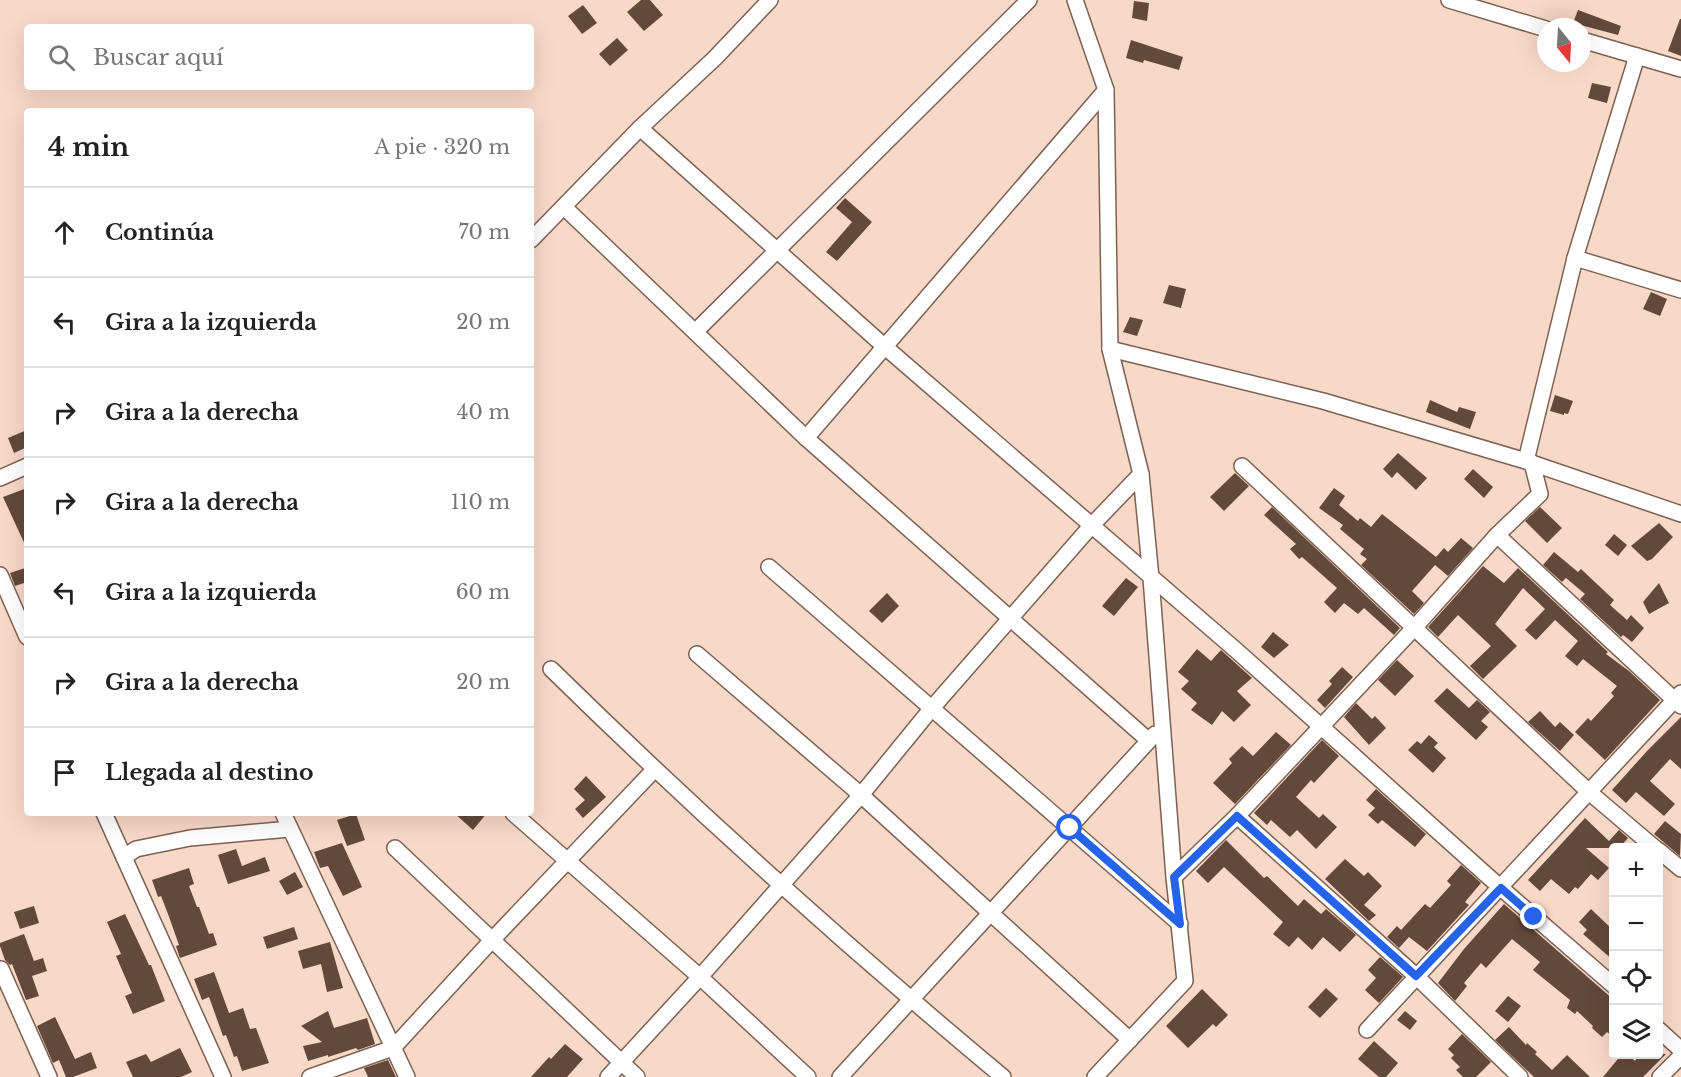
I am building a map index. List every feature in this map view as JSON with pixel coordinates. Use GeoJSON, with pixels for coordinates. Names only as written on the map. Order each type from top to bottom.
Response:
{"type":"FeatureCollection","features":[{"type":"Feature","properties":{"kind":"street"},"geometry":{"type":"LineString","coordinates":[[534,237],[640,128],[715,58],[770,0]]}},
{"type":"Feature","properties":{"kind":"street"},"geometry":{"type":"LineString","coordinates":[[695,332],[1029,0]]}},
{"type":"Feature","properties":{"kind":"street"},"geometry":{"type":"LineString","coordinates":[[1075,0],[1106,90],[1110,349],[1141,474],[1174,877],[1185,981],[1095,1077]]}},
{"type":"Feature","properties":{"kind":"street"},"geometry":{"type":"LineString","coordinates":[[1449,0],[1537,26]]}},
{"type":"Feature","properties":{"kind":"street"},"geometry":{"type":"LineString","coordinates":[[1591,42],[1681,69]]}},
{"type":"Feature","properties":{"kind":"street"},"geometry":{"type":"LineString","coordinates":[[1174,877],[1237,816],[1415,627],[1497,535],[1540,494],[1529,462],[1575,258],[1637,56]]}},
{"type":"Feature","properties":{"kind":"street"},"geometry":{"type":"LineString","coordinates":[[807,438],[1106,90]]}},
{"type":"Feature","properties":{"kind":"street"},"geometry":{"type":"LineString","coordinates":[[640,128],[884,346],[1321,725],[1501,888],[1609,982]]}},
{"type":"Feature","properties":{"kind":"street"},"geometry":{"type":"LineString","coordinates":[[564,207],[807,438],[1148,740]]}},
{"type":"Feature","properties":{"kind":"street"},"geometry":{"type":"LineString","coordinates":[[1575,258],[1681,290]]}},
{"type":"Feature","properties":{"kind":"street"},"geometry":{"type":"LineString","coordinates":[[1110,349],[1323,401],[1529,462],[1681,514]]}},
{"type":"Feature","properties":{"kind":"street"},"geometry":{"type":"LineString","coordinates":[[1242,466],[1589,792],[1650,843]]}},
{"type":"Feature","properties":{"kind":"street"},"geometry":{"type":"LineString","coordinates":[[0,478],[24,467]]}},
{"type":"Feature","properties":{"kind":"street"},"geometry":{"type":"LineString","coordinates":[[608,1077],[861,795],[932,708],[1092,525],[1141,474]]}},
{"type":"Feature","properties":{"kind":"street"},"geometry":{"type":"LineString","coordinates":[[1367,1030],[1589,792],[1679,700],[1497,535]]}},
{"type":"Feature","properties":{"kind":"street"},"geometry":{"type":"LineString","coordinates":[[768,567],[1180,924]]}},
{"type":"Feature","properties":{"kind":"street"},"geometry":{"type":"LineString","coordinates":[[0,575],[24,630]]}},
{"type":"Feature","properties":{"kind":"street"},"geometry":{"type":"LineString","coordinates":[[697,654],[861,795],[1130,1041]]}},
{"type":"Feature","properties":{"kind":"street"},"geometry":{"type":"LineString","coordinates":[[551,669],[654,770],[910,1000],[1003,1077]]}},
{"type":"Feature","properties":{"kind":"street"},"geometry":{"type":"LineString","coordinates":[[840,1077],[1148,740],[1162,728]]}},
{"type":"Feature","properties":{"kind":"street"},"geometry":{"type":"LineString","coordinates":[[310,1077],[393,1048],[654,770]]}},
{"type":"Feature","properties":{"kind":"street"},"geometry":{"type":"LineString","coordinates":[[105,816],[223,1077]]}},
{"type":"Feature","properties":{"kind":"street"},"geometry":{"type":"LineString","coordinates":[[284,816],[407,1077]]}},
{"type":"Feature","properties":{"kind":"street"},"geometry":{"type":"LineString","coordinates":[[516,816],[700,976],[808,1077]]}},
{"type":"Feature","properties":{"kind":"street"},"geometry":{"type":"LineString","coordinates":[[1237,816],[1416,976],[1520,1077]]}},
{"type":"Feature","properties":{"kind":"street"},"geometry":{"type":"LineString","coordinates":[[124,857],[136,849],[190,838],[290,829]]}},
{"type":"Feature","properties":{"kind":"street"},"geometry":{"type":"LineString","coordinates":[[395,848],[638,1077]]}},
{"type":"Feature","properties":{"kind":"street"},"geometry":{"type":"LineString","coordinates":[[1663,854],[1681,869]]}},
{"type":"Feature","properties":{"kind":"street"},"geometry":{"type":"LineString","coordinates":[[1,969],[49,1077]]}},
{"type":"Feature","properties":{"kind":"street"},"geometry":{"type":"LineString","coordinates":[[1663,1033],[1681,1050]]}},
{"type":"Feature","properties":{"kind":"street"},"geometry":{"type":"LineString","coordinates":[[1660,1077],[1681,1056]]}},
{"type":"Feature","properties":{"kind":"building"},"geometry":{"type":"Polygon","coordinates":[[[641,0],[650,0],[663,15],[644,31],[627,12],[641,0]]]}},
{"type":"Feature","properties":{"kind":"building"},"geometry":{"type":"Polygon","coordinates":[[[1134,1],[1149,3],[1147,21],[1132,18],[1134,1]]]}},
{"type":"Feature","properties":{"kind":"building"},"geometry":{"type":"Polygon","coordinates":[[[583,5],[597,23],[582,34],[568,16],[583,5]]]}},
{"type":"Feature","properties":{"kind":"building"},"geometry":{"type":"Polygon","coordinates":[[[1578,10],[1621,26],[1618,35],[1591,28],[1591,18],[1575,18],[1578,10]]]}},
{"type":"Feature","properties":{"kind":"building"},"geometry":{"type":"Polygon","coordinates":[[[1681,19],[1681,56],[1668,51],[1681,19]]]}},
{"type":"Feature","properties":{"kind":"building"},"geometry":{"type":"Polygon","coordinates":[[[617,38],[628,50],[610,66],[599,54],[617,38]]]}},
{"type":"Feature","properties":{"kind":"building"},"geometry":{"type":"Polygon","coordinates":[[[1131,40],[1183,57],[1179,70],[1144,60],[1143,63],[1126,58],[1131,40]]]}},
{"type":"Feature","properties":{"kind":"building"},"geometry":{"type":"Polygon","coordinates":[[[1592,83],[1611,87],[1607,103],[1588,98],[1592,83]]]}},
{"type":"Feature","properties":{"kind":"building"},"geometry":{"type":"Polygon","coordinates":[[[845,198],[872,222],[837,261],[826,252],[852,222],[836,208],[845,198]]]}},
{"type":"Feature","properties":{"kind":"building"},"geometry":{"type":"Polygon","coordinates":[[[1169,285],[1186,289],[1181,308],[1163,303],[1169,285]]]}},
{"type":"Feature","properties":{"kind":"building"},"geometry":{"type":"Polygon","coordinates":[[[1651,292],[1667,299],[1660,316],[1643,309],[1651,292]]]}},
{"type":"Feature","properties":{"kind":"building"},"geometry":{"type":"Polygon","coordinates":[[[1130,317],[1143,320],[1137,336],[1123,332],[1130,317]]]}},
{"type":"Feature","properties":{"kind":"building"},"geometry":{"type":"Polygon","coordinates":[[[1555,395],[1573,401],[1568,414],[1550,411],[1555,395]]]}},
{"type":"Feature","properties":{"kind":"building"},"geometry":{"type":"Polygon","coordinates":[[[1430,400],[1457,412],[1459,407],[1476,412],[1470,429],[1426,412],[1430,400]]]}},
{"type":"Feature","properties":{"kind":"building"},"geometry":{"type":"Polygon","coordinates":[[[24,431],[24,448],[14,453],[8,438],[24,431]]]}},
{"type":"Feature","properties":{"kind":"building"},"geometry":{"type":"Polygon","coordinates":[[[1398,453],[1427,478],[1416,490],[1397,472],[1392,478],[1383,469],[1398,453]]]}},
{"type":"Feature","properties":{"kind":"building"},"geometry":{"type":"Polygon","coordinates":[[[1473,469],[1493,487],[1484,498],[1464,479],[1473,469]]]}},
{"type":"Feature","properties":{"kind":"building"},"geometry":{"type":"Polygon","coordinates":[[[1235,473],[1249,486],[1224,511],[1210,497],[1235,473]]]}},
{"type":"Feature","properties":{"kind":"building"},"geometry":{"type":"Polygon","coordinates":[[[1334,488],[1345,496],[1339,505],[1358,521],[1360,518],[1371,527],[1382,514],[1436,557],[1444,548],[1448,552],[1461,538],[1473,548],[1448,576],[1435,565],[1412,591],[1424,603],[1414,614],[1361,565],[1367,559],[1360,554],[1364,549],[1340,529],[1343,525],[1319,508],[1334,488]]]}},
{"type":"Feature","properties":{"kind":"building"},"geometry":{"type":"Polygon","coordinates":[[[24,489],[24,542],[3,497],[24,489]]]}},
{"type":"Feature","properties":{"kind":"building"},"geometry":{"type":"Polygon","coordinates":[[[1272,507],[1400,628],[1394,635],[1364,608],[1358,614],[1344,603],[1335,613],[1324,602],[1337,588],[1302,557],[1299,559],[1290,549],[1296,544],[1264,515],[1272,507]]]}},
{"type":"Feature","properties":{"kind":"building"},"geometry":{"type":"Polygon","coordinates":[[[1540,507],[1562,528],[1547,543],[1525,521],[1540,507]]]}},
{"type":"Feature","properties":{"kind":"building"},"geometry":{"type":"Polygon","coordinates":[[[1659,523],[1673,537],[1652,559],[1647,561],[1631,546],[1659,523]]]}},
{"type":"Feature","properties":{"kind":"building"},"geometry":{"type":"Polygon","coordinates":[[[1614,534],[1627,545],[1618,556],[1605,545],[1614,534]]]}},
{"type":"Feature","properties":{"kind":"building"},"geometry":{"type":"Polygon","coordinates":[[[1554,552],[1578,572],[1581,569],[1614,600],[1610,605],[1627,620],[1631,615],[1644,628],[1632,642],[1623,635],[1621,637],[1580,599],[1585,594],[1566,578],[1562,582],[1543,565],[1554,552]]]}},
{"type":"Feature","properties":{"kind":"building"},"geometry":{"type":"Polygon","coordinates":[[[1483,566],[1504,583],[1518,568],[1608,652],[1606,654],[1629,671],[1660,700],[1605,760],[1575,732],[1588,718],[1591,721],[1614,696],[1611,693],[1617,686],[1583,659],[1577,666],[1565,656],[1578,641],[1555,620],[1536,640],[1525,630],[1545,609],[1523,588],[1495,624],[1517,646],[1483,679],[1470,666],[1491,646],[1458,615],[1438,637],[1428,627],[1483,566]]]}},
{"type":"Feature","properties":{"kind":"building"},"geometry":{"type":"Polygon","coordinates":[[[24,568],[24,583],[15,586],[10,573],[24,568]]]}},
{"type":"Feature","properties":{"kind":"building"},"geometry":{"type":"Polygon","coordinates":[[[1126,578],[1138,587],[1114,616],[1102,606],[1126,578]]]}},
{"type":"Feature","properties":{"kind":"building"},"geometry":{"type":"Polygon","coordinates":[[[1659,583],[1669,603],[1649,614],[1643,602],[1659,583]]]}},
{"type":"Feature","properties":{"kind":"building"},"geometry":{"type":"Polygon","coordinates":[[[887,593],[899,606],[882,623],[869,611],[887,593]]]}},
{"type":"Feature","properties":{"kind":"building"},"geometry":{"type":"Polygon","coordinates":[[[1273,632],[1289,645],[1274,658],[1261,647],[1273,632]]]}},
{"type":"Feature","properties":{"kind":"building"},"geometry":{"type":"Polygon","coordinates":[[[1197,649],[1211,661],[1221,650],[1252,678],[1237,691],[1251,705],[1234,722],[1222,711],[1212,725],[1191,710],[1197,703],[1181,689],[1189,681],[1178,672],[1197,649]]]}},
{"type":"Feature","properties":{"kind":"building"},"geometry":{"type":"Polygon","coordinates":[[[1397,660],[1414,676],[1395,696],[1378,680],[1397,660]]]}},
{"type":"Feature","properties":{"kind":"building"},"geometry":{"type":"Polygon","coordinates":[[[1342,667],[1353,677],[1325,708],[1317,700],[1332,684],[1329,681],[1342,667]]]}},
{"type":"Feature","properties":{"kind":"building"},"geometry":{"type":"Polygon","coordinates":[[[1447,688],[1469,708],[1477,700],[1490,712],[1481,721],[1488,727],[1476,740],[1434,701],[1447,688]]]}},
{"type":"Feature","properties":{"kind":"building"},"geometry":{"type":"Polygon","coordinates":[[[1356,703],[1372,719],[1375,716],[1386,728],[1369,745],[1344,717],[1356,703]]]}},
{"type":"Feature","properties":{"kind":"building"},"geometry":{"type":"Polygon","coordinates":[[[1540,711],[1555,727],[1560,722],[1574,735],[1560,751],[1528,722],[1540,711]]]}},
{"type":"Feature","properties":{"kind":"building"},"geometry":{"type":"Polygon","coordinates":[[[1681,717],[1681,769],[1670,759],[1650,781],[1675,804],[1664,816],[1636,792],[1626,803],[1612,790],[1681,717]]]}},
{"type":"Feature","properties":{"kind":"building"},"geometry":{"type":"Polygon","coordinates":[[[1276,732],[1291,745],[1235,804],[1213,783],[1232,763],[1229,759],[1242,746],[1253,756],[1276,732]]]}},
{"type":"Feature","properties":{"kind":"building"},"geometry":{"type":"Polygon","coordinates":[[[1429,735],[1438,743],[1434,747],[1446,758],[1433,773],[1408,750],[1417,741],[1421,744],[1429,735]]]}},
{"type":"Feature","properties":{"kind":"building"},"geometry":{"type":"Polygon","coordinates":[[[1322,740],[1339,756],[1314,783],[1311,780],[1296,797],[1319,818],[1323,814],[1337,827],[1316,849],[1297,830],[1290,837],[1271,820],[1267,825],[1254,813],[1322,740]]]}},
{"type":"Feature","properties":{"kind":"building"},"geometry":{"type":"Polygon","coordinates":[[[586,776],[606,797],[583,818],[575,809],[585,800],[574,789],[586,776]]]}},
{"type":"Feature","properties":{"kind":"building"},"geometry":{"type":"Polygon","coordinates":[[[1376,789],[1426,834],[1415,847],[1382,820],[1378,824],[1368,815],[1375,808],[1366,800],[1376,789]]]}},
{"type":"Feature","properties":{"kind":"building"},"geometry":{"type":"Polygon","coordinates":[[[357,816],[365,840],[347,846],[337,820],[357,816]]]}},
{"type":"Feature","properties":{"kind":"building"},"geometry":{"type":"Polygon","coordinates":[[[457,816],[485,816],[473,830],[457,816]]]}},
{"type":"Feature","properties":{"kind":"building"},"geometry":{"type":"Polygon","coordinates":[[[1585,818],[1609,841],[1619,830],[1628,838],[1624,843],[1609,843],[1609,848],[1586,848],[1609,868],[1598,880],[1591,874],[1578,889],[1575,887],[1569,894],[1551,879],[1540,891],[1528,880],[1585,818]]]}},
{"type":"Feature","properties":{"kind":"building"},"geometry":{"type":"Polygon","coordinates":[[[1665,821],[1681,834],[1680,856],[1654,834],[1665,821]]]}},
{"type":"Feature","properties":{"kind":"building"},"geometry":{"type":"Polygon","coordinates":[[[1226,840],[1264,878],[1267,876],[1298,906],[1304,899],[1321,914],[1326,909],[1356,935],[1340,952],[1323,937],[1312,950],[1298,937],[1289,947],[1273,934],[1283,922],[1224,867],[1208,883],[1196,871],[1226,840]]]}},
{"type":"Feature","properties":{"kind":"building"},"geometry":{"type":"Polygon","coordinates":[[[342,843],[362,887],[343,896],[328,866],[320,868],[314,852],[342,843]]]}},
{"type":"Feature","properties":{"kind":"building"},"geometry":{"type":"Polygon","coordinates":[[[236,849],[242,866],[265,857],[270,871],[228,884],[218,855],[236,849]]]}},
{"type":"Feature","properties":{"kind":"building"},"geometry":{"type":"Polygon","coordinates":[[[1345,859],[1364,876],[1368,872],[1382,886],[1364,905],[1376,915],[1369,921],[1325,879],[1345,859]]]}},
{"type":"Feature","properties":{"kind":"building"},"geometry":{"type":"Polygon","coordinates":[[[1461,865],[1481,883],[1465,902],[1469,905],[1427,951],[1409,937],[1399,948],[1387,937],[1397,926],[1401,930],[1425,904],[1430,908],[1451,885],[1447,881],[1461,865]]]}},
{"type":"Feature","properties":{"kind":"building"},"geometry":{"type":"Polygon","coordinates":[[[189,868],[194,884],[189,886],[209,934],[213,933],[217,945],[180,958],[176,946],[179,945],[168,914],[161,896],[158,897],[152,880],[189,868]]]}},
{"type":"Feature","properties":{"kind":"building"},"geometry":{"type":"Polygon","coordinates":[[[295,872],[303,887],[287,895],[279,881],[295,872]]]}},
{"type":"Feature","properties":{"kind":"building"},"geometry":{"type":"Polygon","coordinates":[[[1504,904],[1609,996],[1609,1034],[1607,1032],[1602,1037],[1577,1011],[1575,1014],[1567,1008],[1570,1000],[1533,970],[1540,962],[1512,939],[1486,968],[1481,963],[1464,983],[1467,986],[1455,1001],[1438,983],[1464,949],[1504,904]]]}},
{"type":"Feature","properties":{"kind":"building"},"geometry":{"type":"Polygon","coordinates":[[[34,906],[39,923],[20,929],[14,912],[34,906]]]}},
{"type":"Feature","properties":{"kind":"building"},"geometry":{"type":"Polygon","coordinates":[[[1591,909],[1609,926],[1609,957],[1583,934],[1587,930],[1579,922],[1591,909]]]}},
{"type":"Feature","properties":{"kind":"building"},"geometry":{"type":"Polygon","coordinates":[[[125,914],[151,965],[165,1001],[133,1014],[125,996],[132,993],[116,956],[121,954],[107,922],[125,914]]]}},
{"type":"Feature","properties":{"kind":"building"},"geometry":{"type":"Polygon","coordinates":[[[294,927],[298,939],[267,949],[263,937],[294,927]]]}},
{"type":"Feature","properties":{"kind":"building"},"geometry":{"type":"Polygon","coordinates":[[[24,934],[34,961],[43,958],[47,971],[32,976],[39,996],[26,1000],[12,964],[10,965],[5,960],[0,946],[0,943],[24,934]]]}},
{"type":"Feature","properties":{"kind":"building"},"geometry":{"type":"Polygon","coordinates":[[[330,942],[343,988],[327,992],[321,964],[303,969],[298,951],[330,942]]]}},
{"type":"Feature","properties":{"kind":"building"},"geometry":{"type":"Polygon","coordinates":[[[1380,957],[1403,977],[1379,1003],[1365,990],[1376,978],[1368,970],[1380,957]]]}},
{"type":"Feature","properties":{"kind":"building"},"geometry":{"type":"Polygon","coordinates":[[[214,972],[229,1013],[243,1008],[250,1029],[256,1028],[269,1063],[242,1071],[226,1035],[223,1036],[209,997],[202,1000],[194,979],[214,972]]]}},
{"type":"Feature","properties":{"kind":"building"},"geometry":{"type":"Polygon","coordinates":[[[1326,988],[1338,999],[1320,1018],[1308,1007],[1326,988]]]}},
{"type":"Feature","properties":{"kind":"building"},"geometry":{"type":"Polygon","coordinates":[[[1202,989],[1228,1015],[1216,1027],[1213,1024],[1188,1048],[1166,1026],[1202,989]]]}},
{"type":"Feature","properties":{"kind":"building"},"geometry":{"type":"Polygon","coordinates":[[[1508,996],[1521,1006],[1508,1022],[1495,1011],[1508,996]]]}},
{"type":"Feature","properties":{"kind":"building"},"geometry":{"type":"Polygon","coordinates":[[[328,1011],[334,1028],[367,1018],[375,1044],[308,1061],[303,1046],[322,1042],[301,1026],[328,1011]]]}},
{"type":"Feature","properties":{"kind":"building"},"geometry":{"type":"Polygon","coordinates":[[[1405,1011],[1417,1021],[1410,1030],[1397,1020],[1405,1011]]]}},
{"type":"Feature","properties":{"kind":"building"},"geometry":{"type":"Polygon","coordinates":[[[55,1017],[75,1059],[91,1052],[97,1068],[73,1077],[66,1077],[59,1060],[53,1063],[37,1026],[55,1017]]]}},
{"type":"Feature","properties":{"kind":"building"},"geometry":{"type":"Polygon","coordinates":[[[1509,1027],[1526,1045],[1527,1043],[1537,1052],[1535,1054],[1552,1070],[1567,1055],[1590,1077],[1534,1077],[1495,1040],[1509,1027]]]}},
{"type":"Feature","properties":{"kind":"building"},"geometry":{"type":"Polygon","coordinates":[[[1462,1034],[1491,1062],[1476,1077],[1463,1077],[1456,1070],[1460,1067],[1451,1058],[1454,1055],[1448,1049],[1462,1034]]]}},
{"type":"Feature","properties":{"kind":"building"},"geometry":{"type":"Polygon","coordinates":[[[1374,1041],[1398,1063],[1386,1077],[1379,1077],[1358,1059],[1374,1041]]]}},
{"type":"Feature","properties":{"kind":"building"},"geometry":{"type":"Polygon","coordinates":[[[565,1044],[583,1059],[567,1077],[531,1077],[549,1057],[551,1059],[565,1044]]]}},
{"type":"Feature","properties":{"kind":"building"},"geometry":{"type":"Polygon","coordinates":[[[180,1048],[192,1072],[181,1077],[133,1077],[126,1062],[146,1054],[151,1062],[180,1048]]]}},
{"type":"Feature","properties":{"kind":"building"},"geometry":{"type":"Polygon","coordinates":[[[1618,1059],[1635,1061],[1636,1059],[1661,1059],[1643,1077],[1603,1077],[1618,1059]]]}},
{"type":"Feature","properties":{"kind":"building"},"geometry":{"type":"Polygon","coordinates":[[[388,1060],[396,1077],[368,1077],[364,1068],[388,1060]]]}},
{"type":"Feature","properties":{"kind":"route"},"geometry":{"type":"LineString","coordinates":[[1070,828],[1180,924],[1174,877],[1237,816],[1416,976],[1501,888],[1534,917]]}}]}
